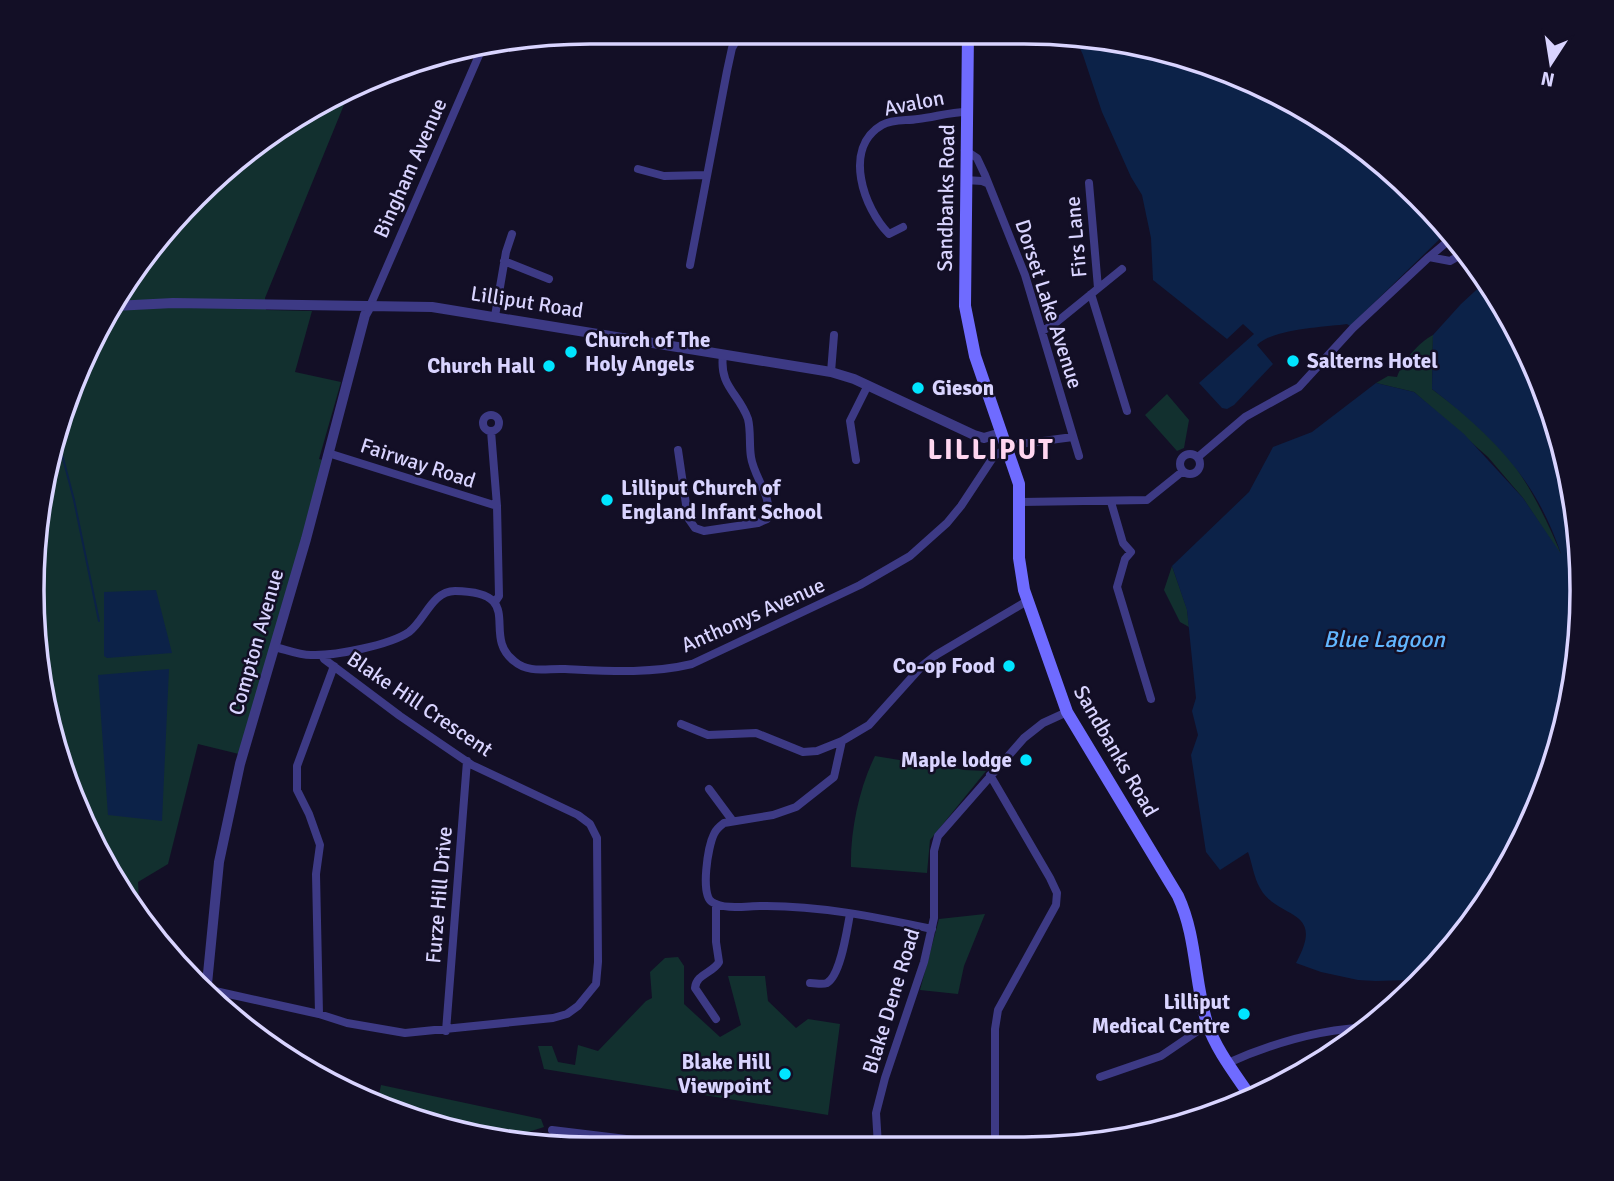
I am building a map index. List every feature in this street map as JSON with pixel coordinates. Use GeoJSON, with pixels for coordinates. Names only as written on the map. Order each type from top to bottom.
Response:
{"type":"FeatureCollection","features":[{"type":"Feature","properties":{"kind":"main road","name":"Sandbanks Road"},"geometry":{"type":"LineString","coordinates":[[968,44],[964,283],[967,327],[1018,478],[1021,502],[1019,558],[1027,601],[1067,712],[1182,903],[1192,933],[1208,1024],[1245,1090]]}},
{"type":"Feature","properties":{"kind":"street"},"geometry":{"type":"LineString","coordinates":[[690,265],[734,44]]}},
{"type":"Feature","properties":{"kind":"street","name":"Bingham Avenue"},"geometry":{"type":"LineString","coordinates":[[370,306],[479,55]]}},
{"type":"Feature","properties":{"kind":"street","name":"Avalon"},"geometry":{"type":"LineString","coordinates":[[902,227],[889,234],[866,199],[861,162],[868,138],[876,128],[888,122],[966,112]]}},
{"type":"Feature","properties":{"kind":"street","name":"Dorset Lake Avenue"},"geometry":{"type":"LineString","coordinates":[[965,150],[977,158],[1025,275],[1079,456]]}},
{"type":"Feature","properties":{"kind":"street"},"geometry":{"type":"LineString","coordinates":[[638,169],[664,176],[706,176]]}},
{"type":"Feature","properties":{"kind":"street"},"geometry":{"type":"LineString","coordinates":[[965,180],[987,183]]}},
{"type":"Feature","properties":{"kind":"street","name":"Firs Lane"},"geometry":{"type":"LineString","coordinates":[[1088,183],[1095,291],[1127,411]]}},
{"type":"Feature","properties":{"kind":"street"},"geometry":{"type":"LineString","coordinates":[[495,316],[504,261],[512,234]]}},
{"type":"Feature","properties":{"kind":"street"},"geometry":{"type":"LineString","coordinates":[[1198,457],[1245,417],[1299,387],[1353,328],[1429,257]]}},
{"type":"Feature","properties":{"kind":"street"},"geometry":{"type":"LineString","coordinates":[[504,261],[549,279]]}},
{"type":"Feature","properties":{"kind":"street"},"geometry":{"type":"LineString","coordinates":[[1042,331],[1122,269]]}},
{"type":"Feature","properties":{"kind":"street","name":"Lilliput Road"},"geometry":{"type":"LineString","coordinates":[[124,305],[173,303],[432,307],[495,316],[831,373],[868,386],[979,437],[1004,443]]}},
{"type":"Feature","properties":{"kind":"street","name":"Compton Avenue"},"geometry":{"type":"LineString","coordinates":[[207,980],[219,862],[240,764],[275,647],[365,315],[370,306]]}},
{"type":"Feature","properties":{"kind":"street"},"geometry":{"type":"LineString","coordinates":[[831,373],[834,335]]}},
{"type":"Feature","properties":{"kind":"street"},"geometry":{"type":"LineString","coordinates":[[678,450],[688,518],[695,528],[704,531],[758,523],[767,519],[768,503],[751,457],[747,418],[724,379],[723,355]]}},
{"type":"Feature","properties":{"kind":"street"},"geometry":{"type":"LineString","coordinates":[[856,460],[850,421],[868,386]]}},
{"type":"Feature","properties":{"kind":"street","name":"Anthonys Avenue"},"geometry":{"type":"LineString","coordinates":[[491,431],[497,506],[499,597],[495,602],[506,652],[513,661],[528,668],[626,672],[673,669],[692,664],[889,570],[910,556],[947,523],[1004,443]]}},
{"type":"Feature","properties":{"kind":"street"},"geometry":{"type":"LineString","coordinates":[[1004,443],[1073,437]]}},
{"type":"Feature","properties":{"kind":"street","name":"Fairway Road"},"geometry":{"type":"LineString","coordinates":[[328,453],[497,506]]}},
{"type":"Feature","properties":{"kind":"street"},"geometry":{"type":"LineString","coordinates":[[1183,471],[1181,463],[1184,457],[1191,454],[1198,457]]}},
{"type":"Feature","properties":{"kind":"street"},"geometry":{"type":"LineString","coordinates":[[1183,471],[1190,474],[1198,470],[1198,457]]}},
{"type":"Feature","properties":{"kind":"street"},"geometry":{"type":"LineString","coordinates":[[1021,502],[1147,500],[1183,471]]}},
{"type":"Feature","properties":{"kind":"street"},"geometry":{"type":"LineString","coordinates":[[1111,502],[1123,542],[1131,552],[1125,559],[1118,578],[1119,597],[1151,699]]}},
{"type":"Feature","properties":{"kind":"street"},"geometry":{"type":"LineString","coordinates":[[275,647],[303,654],[322,655],[378,644],[400,636],[414,627],[439,597],[451,591],[480,594],[495,602]]}},
{"type":"Feature","properties":{"kind":"street"},"geometry":{"type":"LineString","coordinates":[[681,724],[708,735],[755,733],[803,752],[817,751],[869,726],[936,654],[1027,601]]}},
{"type":"Feature","properties":{"kind":"street","name":"Blake Hill Crescent"},"geometry":{"type":"LineString","coordinates":[[222,994],[319,1014],[347,1023],[405,1033],[541,1021],[567,1014],[585,1000],[596,984],[597,838],[590,824],[538,794],[467,761],[400,716],[322,655]]}},
{"type":"Feature","properties":{"kind":"street"},"geometry":{"type":"LineString","coordinates":[[319,1014],[316,874],[320,845],[297,790],[297,766],[329,673],[334,666]]}},
{"type":"Feature","properties":{"kind":"street","name":"Blake Dene Road"},"geometry":{"type":"LineString","coordinates":[[877,1137],[876,1113],[885,1077],[924,962],[932,929],[936,843],[942,832],[990,775],[1033,730],[1067,712]]}},
{"type":"Feature","properties":{"kind":"street"},"geometry":{"type":"LineString","coordinates":[[842,741],[834,777],[796,807],[773,815],[732,820],[718,827],[708,854],[708,897],[716,904],[796,906],[932,929]]}},
{"type":"Feature","properties":{"kind":"street","name":"Furze Hill Drive"},"geometry":{"type":"LineString","coordinates":[[446,1031],[467,761]]}},
{"type":"Feature","properties":{"kind":"street"},"geometry":{"type":"LineString","coordinates":[[990,775],[1050,878],[1057,897],[1056,905],[998,1010],[995,1029],[996,1137]]}},
{"type":"Feature","properties":{"kind":"street"},"geometry":{"type":"LineString","coordinates":[[709,789],[732,820]]}},
{"type":"Feature","properties":{"kind":"street"},"geometry":{"type":"LineString","coordinates":[[716,904],[719,962],[714,969],[698,979],[695,988],[716,1019]]}},
{"type":"Feature","properties":{"kind":"street"},"geometry":{"type":"LineString","coordinates":[[810,983],[823,984],[831,979],[845,947],[850,914]]}},
{"type":"Feature","properties":{"kind":"street"},"geometry":{"type":"LineString","coordinates":[[1100,1077],[1161,1056],[1208,1024]]}},
{"type":"Feature","properties":{"kind":"street"},"geometry":{"type":"LineString","coordinates":[[1228,1063],[1296,1037],[1350,1028]]}},
{"type":"Feature","properties":{"kind":"street"},"geometry":{"type":"LineString","coordinates":[[552,1130],[610,1137]]}},
{"type":"Feature","properties":{"kind":"green space"},"geometry":{"type":"Polygon","coordinates":[[[345,102],[265,298],[266,310],[312,311],[295,372],[341,382],[319,459],[326,461],[243,755],[198,744],[168,864],[138,882],[139,898],[117,864],[85,800],[62,732],[54,697],[45,626],[45,555],[48,519],[62,449],[85,381],[117,317],[179,230],[230,179],[258,157],[317,117],[345,102]]]}},
{"type":"Feature","properties":{"kind":"green space"},"geometry":{"type":"Polygon","coordinates":[[[1433,335],[1432,389],[1481,427],[1506,454],[1538,504],[1563,559],[1523,498],[1488,457],[1414,392],[1376,383],[1388,376],[1397,377],[1412,353],[1433,335]]]}},
{"type":"Feature","properties":{"kind":"green space"},"geometry":{"type":"Polygon","coordinates":[[[1167,394],[1189,420],[1184,448],[1177,451],[1145,415],[1167,394]]]}},
{"type":"Feature","properties":{"kind":"green space"},"geometry":{"type":"Polygon","coordinates":[[[1172,566],[1187,609],[1189,627],[1180,622],[1164,590],[1172,566]]]}},
{"type":"Feature","properties":{"kind":"green space"},"geometry":{"type":"Polygon","coordinates":[[[875,756],[986,771],[930,840],[927,873],[851,867],[857,810],[864,782],[875,756]]]}},
{"type":"Feature","properties":{"kind":"green space"},"geometry":{"type":"Polygon","coordinates":[[[985,914],[964,966],[958,994],[920,990],[939,919],[985,914]]]}},
{"type":"Feature","properties":{"kind":"green space"},"geometry":{"type":"Polygon","coordinates":[[[678,957],[684,966],[684,1004],[720,1037],[741,1025],[728,976],[765,976],[768,1001],[796,1028],[808,1019],[840,1024],[828,1115],[544,1069],[538,1046],[552,1046],[558,1062],[575,1065],[578,1045],[598,1051],[652,998],[650,972],[665,958],[678,957]]]}},
{"type":"Feature","properties":{"kind":"green space"},"geometry":{"type":"Polygon","coordinates":[[[381,1085],[541,1119],[544,1127],[524,1133],[484,1127],[449,1119],[379,1095],[381,1085]]]}},
{"type":"Feature","properties":{"kind":"water"},"geometry":{"type":"Polygon","coordinates":[[[1079,47],[1165,62],[1233,85],[1265,100],[1297,117],[1356,157],[1384,179],[1441,238],[1350,326],[1347,324],[1286,332],[1274,335],[1257,345],[1273,364],[1234,405],[1227,409],[1222,408],[1199,383],[1254,334],[1243,324],[1227,339],[1153,280],[1151,238],[1142,195],[1102,112],[1079,47]]]}},
{"type":"Feature","properties":{"kind":"water","name":"Blue Lagoon"},"geometry":{"type":"Polygon","coordinates":[[[1479,288],[1497,317],[1529,381],[1552,449],[1566,519],[1569,555],[1566,662],[1552,732],[1529,800],[1497,864],[1478,894],[1435,951],[1407,980],[1358,980],[1296,963],[1304,945],[1306,932],[1303,923],[1268,898],[1260,888],[1248,852],[1220,870],[1206,852],[1191,755],[1198,735],[1192,711],[1196,698],[1187,610],[1172,566],[1249,492],[1273,447],[1312,432],[1376,383],[1414,392],[1464,434],[1523,498],[1561,554],[1539,503],[1510,461],[1474,424],[1432,389],[1433,335],[1479,288]]]}},
{"type":"Feature","properties":{"kind":"water"},"geometry":{"type":"Polygon","coordinates":[[[156,590],[172,653],[107,658],[104,656],[104,592],[156,590]]]}},
{"type":"Feature","properties":{"kind":"water"},"geometry":{"type":"Polygon","coordinates":[[[169,669],[162,821],[108,815],[98,675],[169,669]]]}},
{"type":"Feature","properties":{"kind":"waterway"},"geometry":{"type":"LineString","coordinates":[[61,452],[99,621]]}},
{"type":"Feature","properties":{"kind":"place","name":"Church of The Holy Angels"},"geometry":{"type":"Point","coordinates":[571,352]}},
{"type":"Feature","properties":{"kind":"place","name":"Salterns Hotel"},"geometry":{"type":"Point","coordinates":[1293,361]}},
{"type":"Feature","properties":{"kind":"place","name":"Church Hall"},"geometry":{"type":"Point","coordinates":[549,366]}},
{"type":"Feature","properties":{"kind":"place","name":"Gieson"},"geometry":{"type":"Point","coordinates":[918,388]}},
{"type":"Feature","properties":{"kind":"place","name":"Lilliput Church of England Infant School"},"geometry":{"type":"Point","coordinates":[607,500]}},
{"type":"Feature","properties":{"kind":"place","name":"Co-op Food"},"geometry":{"type":"Point","coordinates":[1009,666]}},
{"type":"Feature","properties":{"kind":"place","name":"Maple lodge"},"geometry":{"type":"Point","coordinates":[1026,760]}},
{"type":"Feature","properties":{"kind":"place","name":"Lilliput Medical Centre"},"geometry":{"type":"Point","coordinates":[1244,1014]}},
{"type":"Feature","properties":{"kind":"place","name":"Blake Hill Viewpoint"},"geometry":{"type":"Point","coordinates":[785,1074]}},
{"type":"Feature","properties":{"kind":"district","name":"LILLIPUT"},"geometry":{"type":"Point","coordinates":[991,449]}}]}
